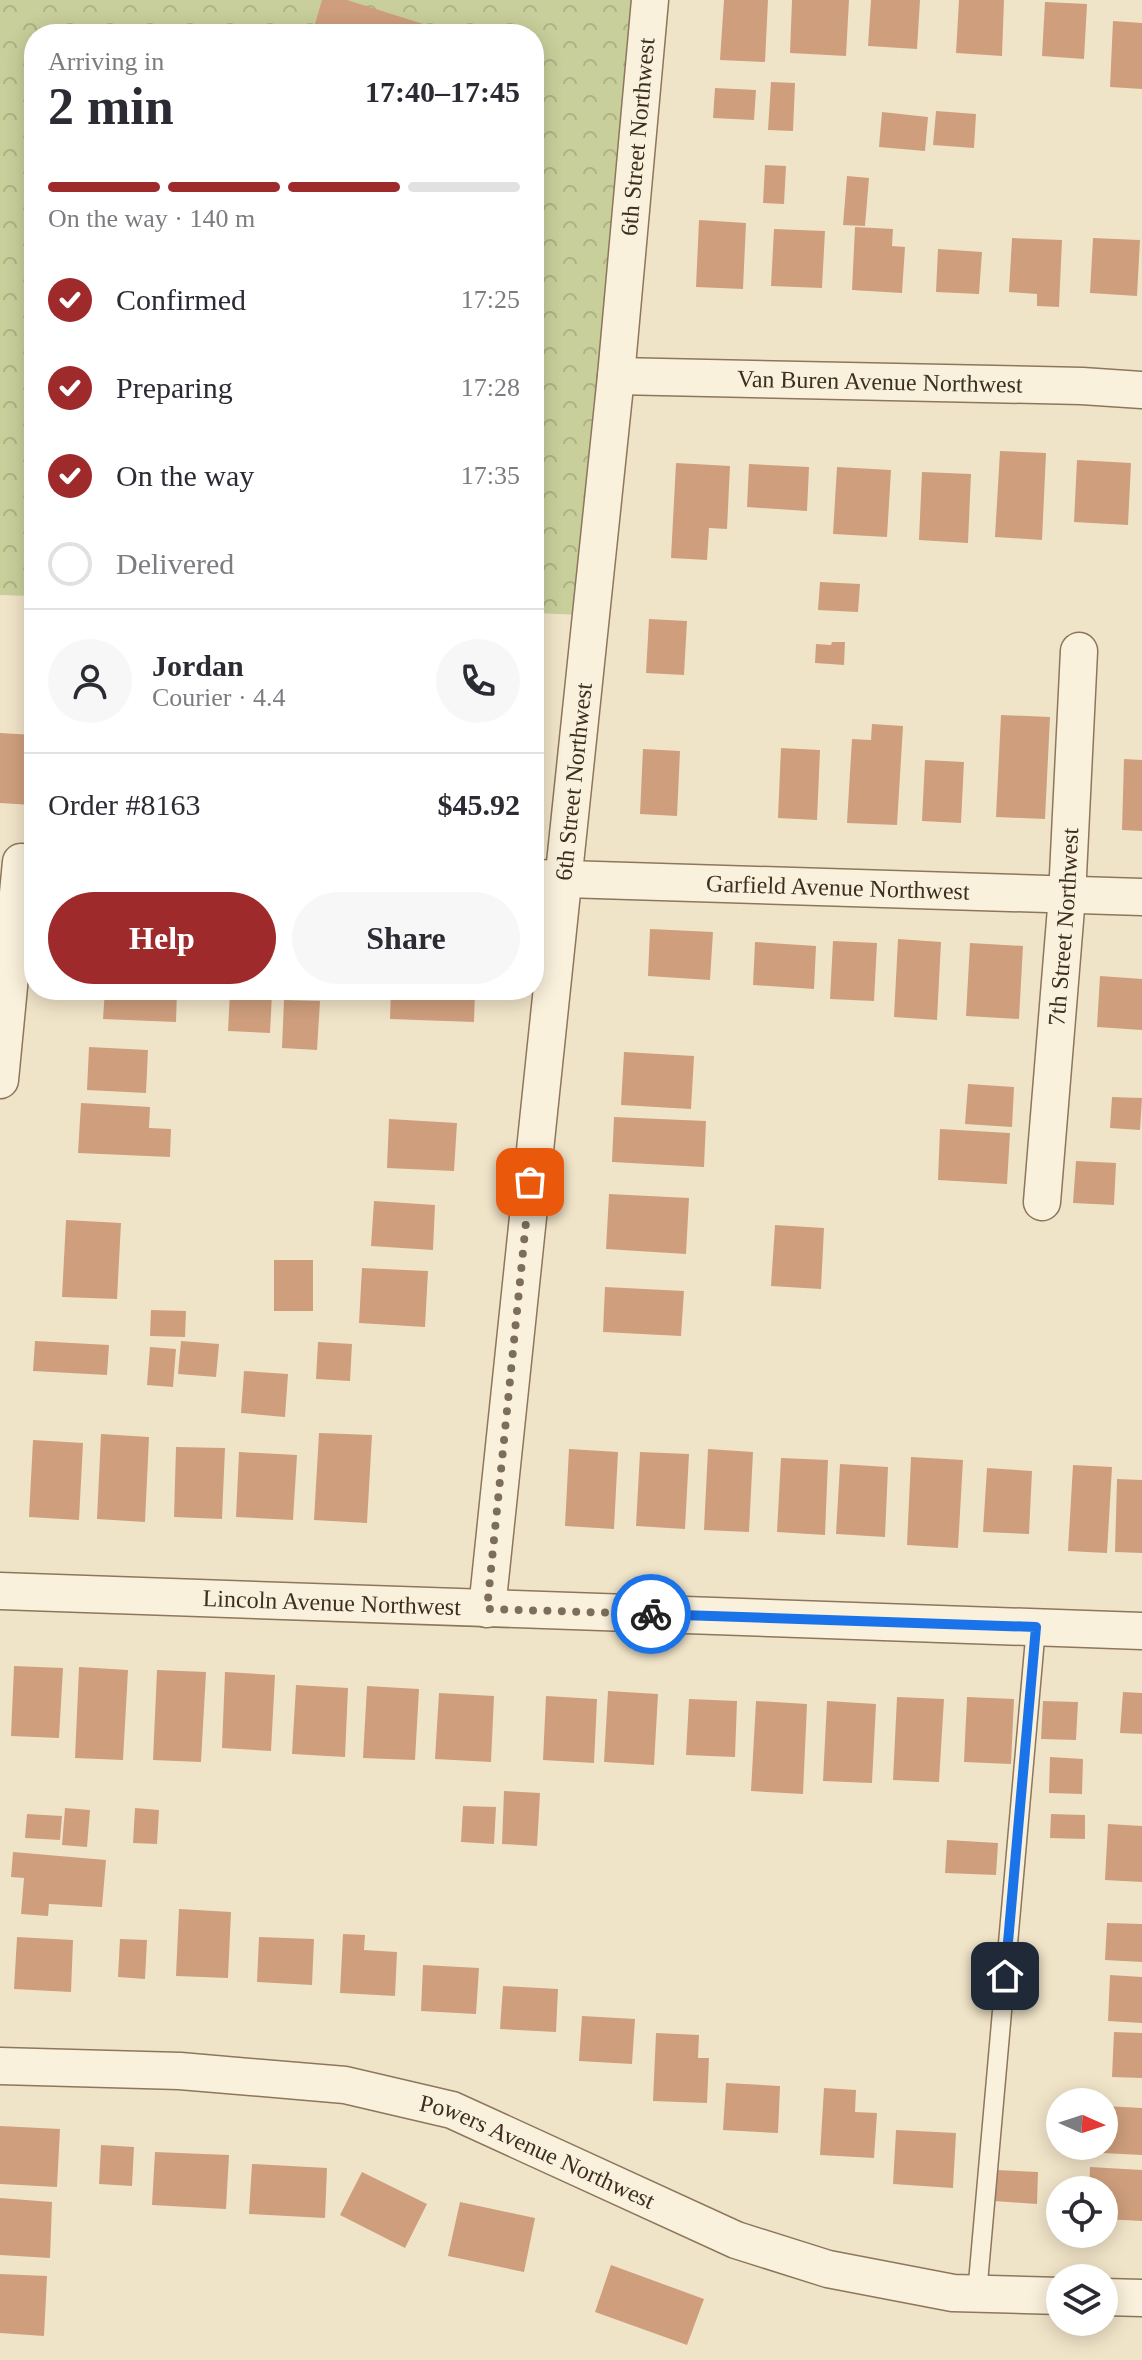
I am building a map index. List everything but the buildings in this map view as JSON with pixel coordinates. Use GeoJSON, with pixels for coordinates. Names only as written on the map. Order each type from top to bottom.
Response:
{"type":"FeatureCollection","features":[{"type":"Feature","properties":{"kind":"street","name":"6th Street Northwest"},"geometry":{"type":"LineString","coordinates":[[544,926],[616,376],[650,0]]}},
{"type":"Feature","properties":{"kind":"street","name":"Van Buren Avenue Northwest"},"geometry":{"type":"LineString","coordinates":[[616,376],[1082,386],[1142,390]]}},
{"type":"Feature","properties":{"kind":"street","name":"7th Street Northwest"},"geometry":{"type":"LineString","coordinates":[[1042,1202],[1067,896],[1079,651]]}},
{"type":"Feature","properties":{"kind":"street"},"geometry":{"type":"LineString","coordinates":[[0,1080],[18,862]]}},
{"type":"Feature","properties":{"kind":"street","name":"Garfield Avenue Northwest"},"geometry":{"type":"LineString","coordinates":[[548,878],[1142,897]]}},
{"type":"Feature","properties":{"kind":"street","name":"6th Street Northwest"},"geometry":{"type":"LineString","coordinates":[[487,1609],[538,1000]]}},
{"type":"Feature","properties":{"kind":"street","name":"Lincoln Avenue Northwest"},"geometry":{"type":"LineString","coordinates":[[0,1591],[1142,1631]]}},
{"type":"Feature","properties":{"kind":"street","name":"Powers Avenue Northwest"},"geometry":{"type":"LineString","coordinates":[[0,2066],[180,2071],[345,2085],[452,2110],[736,2240],[828,2269],[953,2293],[1046,2296]]}},
{"type":"Feature","properties":{"kind":"street"},"geometry":{"type":"LineString","coordinates":[[1118,2297],[1142,2298]]}},
{"type":"Feature","properties":{"kind":"lane"},"geometry":{"type":"LineString","coordinates":[[977,2294],[1036,1627]]}},
{"type":"Feature","properties":{"kind":"green space"},"geometry":{"type":"Polygon","coordinates":[[[0,0],[644,0],[584,615],[544,613],[544,24],[24,24],[24,596],[0,595],[0,0]]]}},
{"type":"Feature","properties":{"kind":"way so far"},"geometry":{"type":"LineString","coordinates":[[530,1182],[487,1609],[651,1614]]}},
{"type":"Feature","properties":{"kind":"route"},"geometry":{"type":"LineString","coordinates":[[651,1614],[1036,1627],[1005,1976]]}}]}
